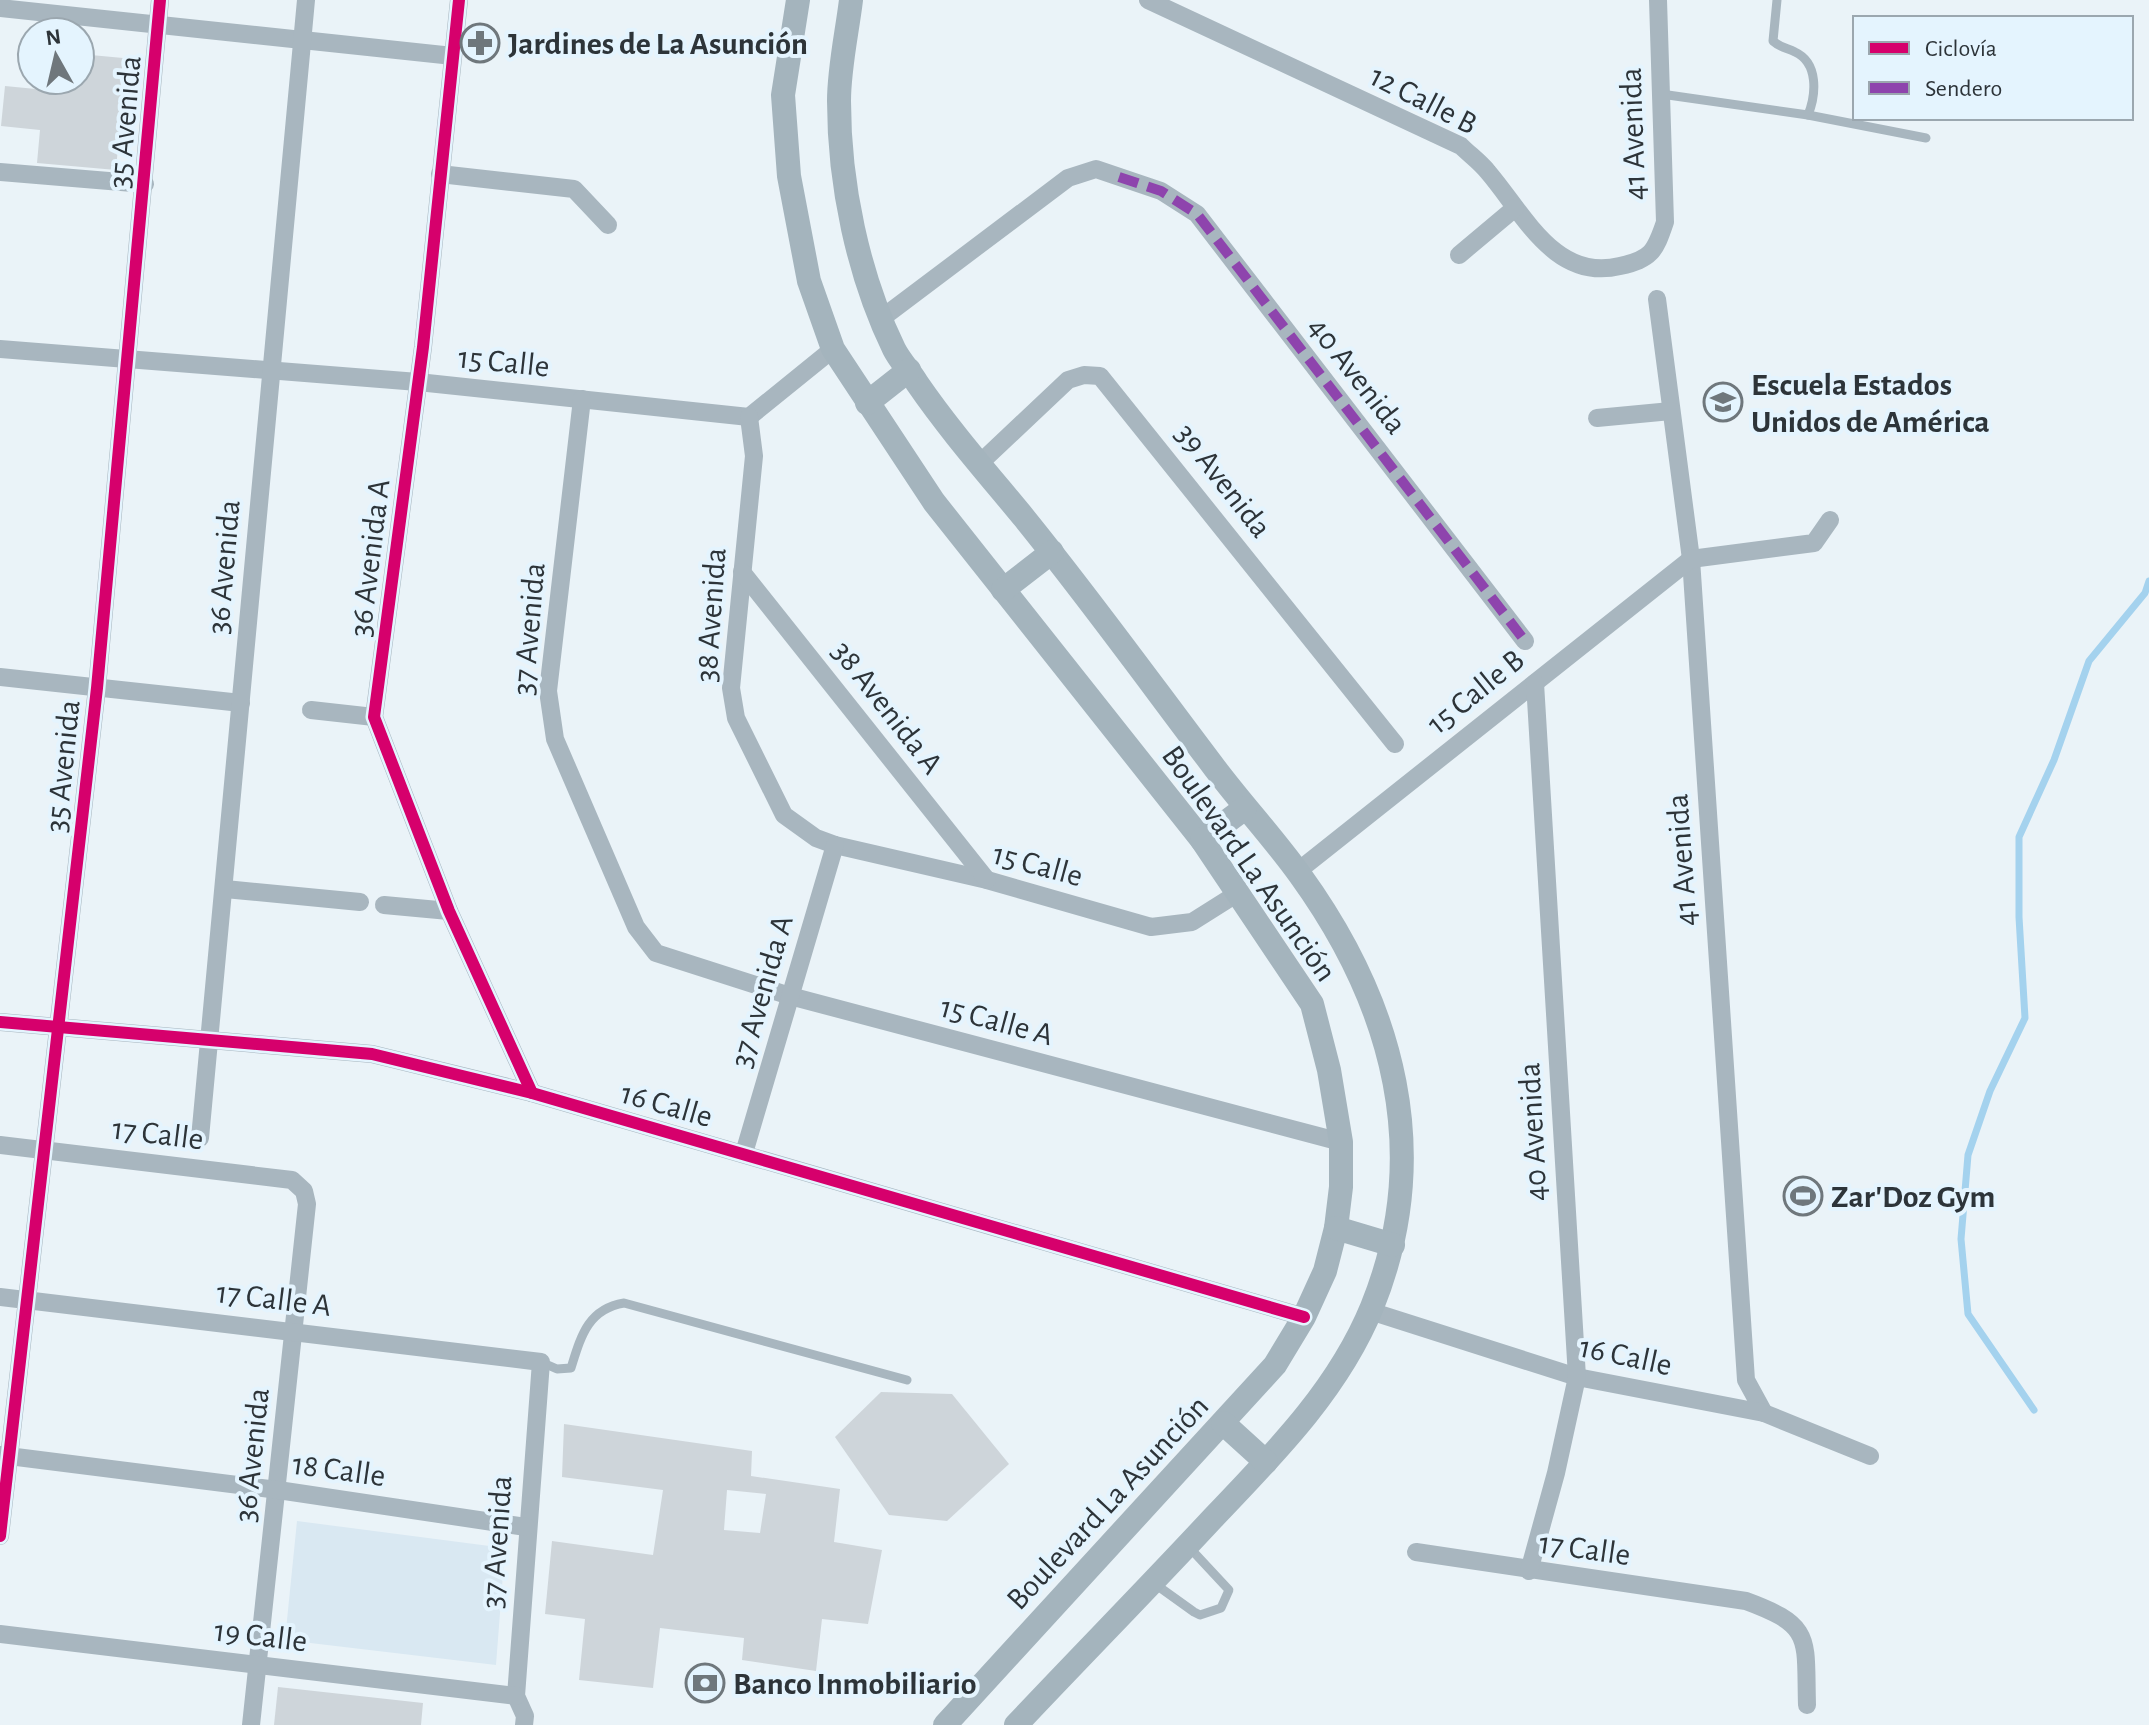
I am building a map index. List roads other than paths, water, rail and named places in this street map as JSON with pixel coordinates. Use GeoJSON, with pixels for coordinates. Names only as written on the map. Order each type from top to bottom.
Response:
{"type":"FeatureCollection","features":[{"type":"Feature","properties":{"kind":"main road","name":"Boulevard La Asunción"},"geometry":{"type":"LineString","coordinates":[[798,0],[783,95],[789,176],[809,281],[833,349],[934,502],[1202,840],[1312,1004],[1329,1070],[1341,1142],[1336,1228],[1325,1271],[1304,1317],[1275,1365],[945,1725]]}},
{"type":"Feature","properties":{"kind":"main road","name":"Boulevard La Asunción"},"geometry":{"type":"LineString","coordinates":[[851,0],[839,99],[844,175],[857,246],[896,353],[979,464],[1052,552],[1245,808],[1298,871],[1329,918],[1362,979],[1386,1042],[1401,1112],[1403,1186],[1393,1245],[1370,1311],[1334,1379],[1266,1462],[1016,1725]]}},
{"type":"Feature","properties":{"kind":"main road"},"geometry":{"type":"LineString","coordinates":[[867,403],[909,370]]}},
{"type":"Feature","properties":{"kind":"main road"},"geometry":{"type":"LineString","coordinates":[[1003,590],[1052,552]]}},
{"type":"Feature","properties":{"kind":"main road"},"geometry":{"type":"LineString","coordinates":[[1202,840],[1245,808]]}},
{"type":"Feature","properties":{"kind":"main road"},"geometry":{"type":"LineString","coordinates":[[1336,1228],[1393,1245]]}},
{"type":"Feature","properties":{"kind":"main road"},"geometry":{"type":"LineString","coordinates":[[1223,1423],[1266,1462]]}},
{"type":"Feature","properties":{"kind":"street","name":"35 Avenida"},"geometry":{"type":"LineString","coordinates":[[0,1536],[5,1456],[28,1299],[61,1028],[97,688],[124,361],[145,184],[160,0]]}},
{"type":"Feature","properties":{"kind":"street","name":"36 Avenida"},"geometry":{"type":"LineString","coordinates":[[200,1138],[225,889],[269,370],[306,0]]}},
{"type":"Feature","properties":{"kind":"street","name":"36 Avenida A"},"geometry":{"type":"LineString","coordinates":[[459,0],[418,382],[374,717],[449,911],[532,1093]]}},
{"type":"Feature","properties":{"kind":"street","name":"12 Calle B"},"geometry":{"type":"LineString","coordinates":[[1148,0],[1461,146],[1487,170],[1515,208],[1562,259],[1582,267],[1604,270],[1644,261]]}},
{"type":"Feature","properties":{"kind":"street","name":"41 Avenida"},"geometry":{"type":"LineString","coordinates":[[1644,261],[1657,246],[1665,222],[1658,0]]}},
{"type":"Feature","properties":{"kind":"street"},"geometry":{"type":"LineString","coordinates":[[13,6],[158,25],[453,56]]}},
{"type":"Feature","properties":{"kind":"street","name":"40 Avenida"},"geometry":{"type":"LineString","coordinates":[[882,318],[1068,178],[1096,169],[1161,191],[1197,214],[1525,641]]}},
{"type":"Feature","properties":{"kind":"street"},"geometry":{"type":"LineString","coordinates":[[0,178],[0,172],[145,184]]}},
{"type":"Feature","properties":{"kind":"street"},"geometry":{"type":"LineString","coordinates":[[440,174],[574,189],[608,225]]}},
{"type":"Feature","properties":{"kind":"street"},"geometry":{"type":"LineString","coordinates":[[1459,255],[1515,208]]}},
{"type":"Feature","properties":{"kind":"street","name":"41 Avenida"},"geometry":{"type":"LineString","coordinates":[[1657,299],[1691,559],[1746,1380],[1764,1413]]}},
{"type":"Feature","properties":{"kind":"street","name":"15 Calle"},"geometry":{"type":"LineString","coordinates":[[0,349],[418,382],[749,417]]}},
{"type":"Feature","properties":{"kind":"street"},"geometry":{"type":"LineString","coordinates":[[749,417],[833,349]]}},
{"type":"Feature","properties":{"kind":"street","name":"39 Avenida"},"geometry":{"type":"LineString","coordinates":[[979,464],[1068,380],[1084,375],[1100,376],[1395,744]]}},
{"type":"Feature","properties":{"kind":"street","name":"37 Avenida"},"geometry":{"type":"LineString","coordinates":[[582,399],[548,691],[555,739],[644,940]]}},
{"type":"Feature","properties":{"kind":"street"},"geometry":{"type":"LineString","coordinates":[[1597,418],[1671,411]]}},
{"type":"Feature","properties":{"kind":"street","name":"38 Avenida"},"geometry":{"type":"LineString","coordinates":[[749,417],[754,456],[732,663],[736,718],[784,815],[816,838]]}},
{"type":"Feature","properties":{"kind":"street"},"geometry":{"type":"LineString","coordinates":[[1691,559],[1814,543],[1830,520]]}},
{"type":"Feature","properties":{"kind":"street","name":"15 Calle B"},"geometry":{"type":"LineString","coordinates":[[1298,871],[1691,559]]}},
{"type":"Feature","properties":{"kind":"street","name":"38 Avenida A"},"geometry":{"type":"LineString","coordinates":[[742,572],[987,880]]}},
{"type":"Feature","properties":{"kind":"street"},"geometry":{"type":"LineString","coordinates":[[0,677],[241,703]]}},
{"type":"Feature","properties":{"kind":"street","name":"40 Avenida"},"geometry":{"type":"LineString","coordinates":[[1529,1571],[1556,1473],[1577,1377],[1535,683]]}},
{"type":"Feature","properties":{"kind":"street"},"geometry":{"type":"LineString","coordinates":[[311,710],[374,717]]}},
{"type":"Feature","properties":{"kind":"street","name":"15 Calle"},"geometry":{"type":"LineString","coordinates":[[816,838],[1165,928],[1192,922],[1238,893]]}},
{"type":"Feature","properties":{"kind":"street","name":"37 Avenida A"},"geometry":{"type":"LineString","coordinates":[[744,1153],[835,845]]}},
{"type":"Feature","properties":{"kind":"street"},"geometry":{"type":"LineString","coordinates":[[225,889],[360,902]]}},
{"type":"Feature","properties":{"kind":"street"},"geometry":{"type":"LineString","coordinates":[[384,905],[449,911]]}},
{"type":"Feature","properties":{"kind":"street","name":"15 Calle A"},"geometry":{"type":"LineString","coordinates":[[644,940],[656,953],[790,996],[1341,1142]]}},
{"type":"Feature","properties":{"kind":"street","name":"16 Calle"},"geometry":{"type":"LineString","coordinates":[[0,1022],[372,1054],[532,1093],[1304,1317]]}},
{"type":"Feature","properties":{"kind":"street","name":"17 Calle"},"geometry":{"type":"LineString","coordinates":[[0,1145],[292,1180],[304,1191]]}},
{"type":"Feature","properties":{"kind":"street","name":"36 Avenida"},"geometry":{"type":"LineString","coordinates":[[251,1725],[307,1204],[304,1191]]}},
{"type":"Feature","properties":{"kind":"street","name":"17 Calle A"},"geometry":{"type":"LineString","coordinates":[[0,1297],[541,1362]]}},
{"type":"Feature","properties":{"kind":"street","name":"16 Calle"},"geometry":{"type":"LineString","coordinates":[[1370,1311],[1577,1377],[1764,1413],[1870,1456]]}},
{"type":"Feature","properties":{"kind":"street","name":"37 Avenida"},"geometry":{"type":"LineString","coordinates":[[524,1725],[525,1716],[516,1696],[526,1527],[541,1362]]}},
{"type":"Feature","properties":{"kind":"street","name":"18 Calle"},"geometry":{"type":"LineString","coordinates":[[5,1456],[278,1490],[526,1527]]}},
{"type":"Feature","properties":{"kind":"street","name":"17 Calle"},"geometry":{"type":"LineString","coordinates":[[1416,1552],[1746,1601],[1786,1616],[1801,1633],[1805,1643],[1807,1705]]}},
{"type":"Feature","properties":{"kind":"street","name":"19 Calle"},"geometry":{"type":"LineString","coordinates":[[0,1634],[516,1696]]}},
{"type":"Feature","properties":{"kind":"lane"},"geometry":{"type":"LineString","coordinates":[[1777,0],[1773,41],[1783,49],[1797,53],[1807,64],[1814,80],[1815,97],[1808,115]]}},
{"type":"Feature","properties":{"kind":"lane"},"geometry":{"type":"LineString","coordinates":[[1661,94],[1808,115],[1926,138]]}},
{"type":"Feature","properties":{"kind":"lane"},"geometry":{"type":"LineString","coordinates":[[541,1362],[557,1369],[571,1368],[584,1331],[595,1313],[624,1303],[907,1380]]}},
{"type":"Feature","properties":{"kind":"lane"},"geometry":{"type":"LineString","coordinates":[[1153,1581],[1200,1615],[1221,1608],[1229,1590],[1188,1546]]}},
{"type":"Feature","properties":{"kind":"waterway"},"geometry":{"type":"LineString","coordinates":[[2034,1410],[1968,1314],[1961,1239],[1968,1155],[1990,1091],[2025,1018],[2019,917],[2019,837],[2054,760],[2089,661],[2145,593],[2149,581]]}},
{"type":"Feature","properties":{"kind":"place","name":"Jardines de La Asunción"},"geometry":{"type":"Point","coordinates":[480,43]}},
{"type":"Feature","properties":{"kind":"place","name":"Escuela Estados Unidos de América"},"geometry":{"type":"Point","coordinates":[1723,402]}},
{"type":"Feature","properties":{"kind":"place","name":"Zar'Doz Gym"},"geometry":{"type":"Point","coordinates":[1803,1196]}},
{"type":"Feature","properties":{"kind":"place","name":"Banco Inmobiliario"},"geometry":{"type":"Point","coordinates":[705,1683]}}]}
